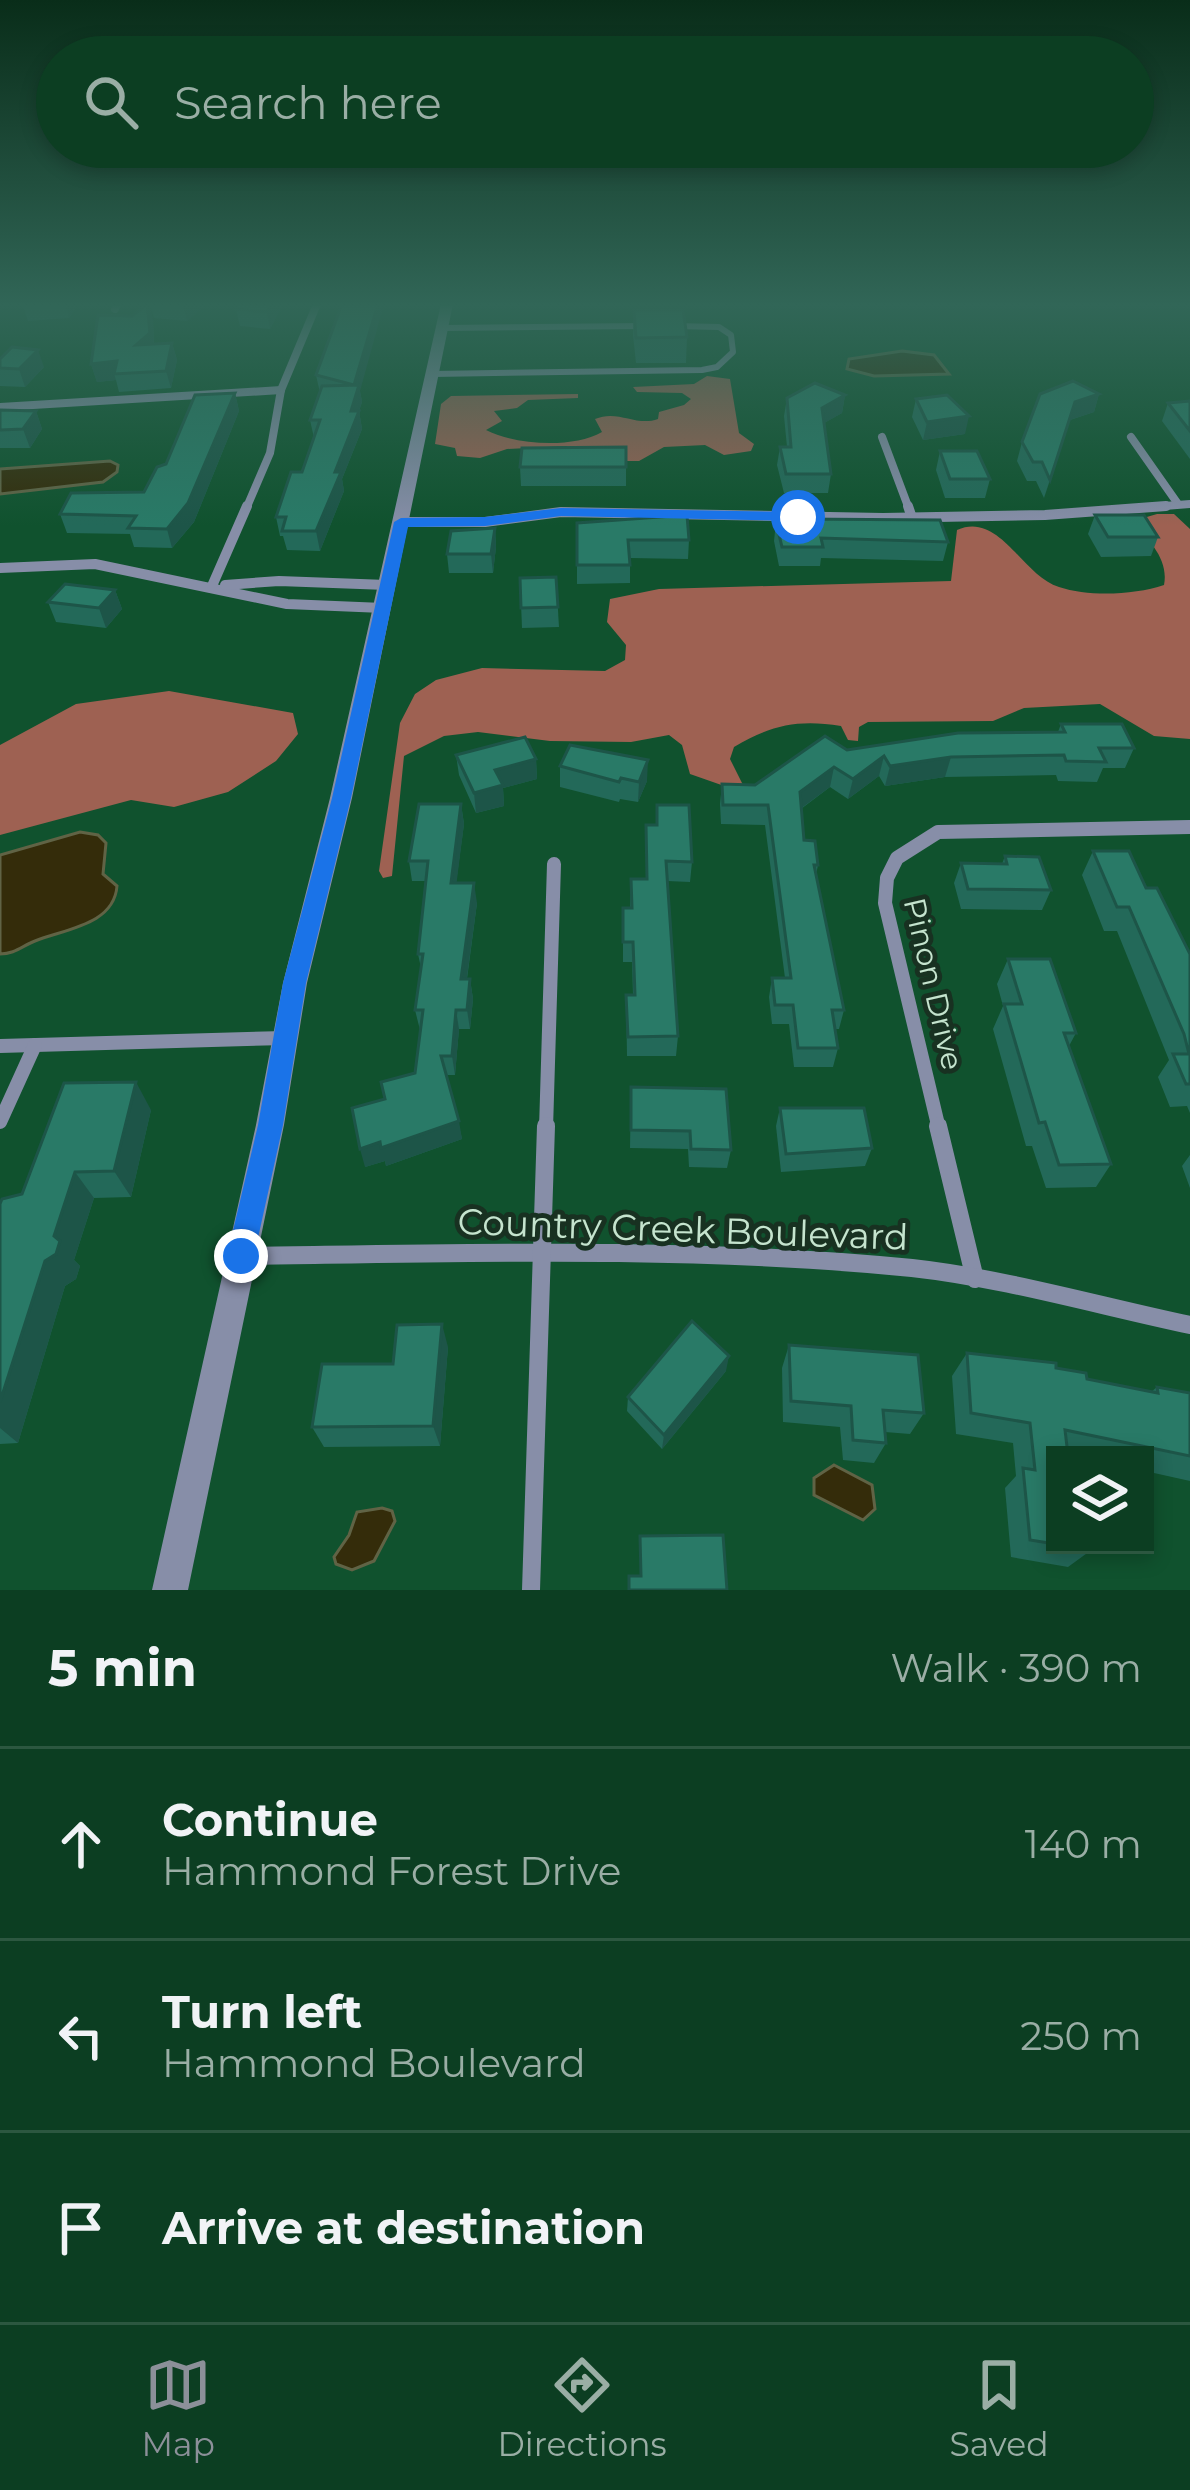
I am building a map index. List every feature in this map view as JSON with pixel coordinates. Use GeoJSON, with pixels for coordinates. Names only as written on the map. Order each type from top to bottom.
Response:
{"type":"FeatureCollection","features":[{"type":"Feature","properties":{"kind":"street"},"geometry":{"type":"LineString","coordinates":[[212,586],[270,453],[285,378]]}},
{"type":"Feature","properties":{"kind":"street"},"geometry":{"type":"LineString","coordinates":[[170,1590],[431,378]]}},
{"type":"Feature","properties":{"kind":"street"},"geometry":{"type":"LineString","coordinates":[[0,407],[280,390]]}},
{"type":"Feature","properties":{"kind":"street"},"geometry":{"type":"LineString","coordinates":[[882,437],[912,518]]}},
{"type":"Feature","properties":{"kind":"street"},"geometry":{"type":"LineString","coordinates":[[1131,437],[1184,504]]}},
{"type":"Feature","properties":{"kind":"street"},"geometry":{"type":"LineString","coordinates":[[401,522],[485,522],[561,512],[912,518],[1045,515],[1184,504]]}},
{"type":"Feature","properties":{"kind":"street"},"geometry":{"type":"LineString","coordinates":[[0,568],[94,564],[287,604],[385,597]]}},
{"type":"Feature","properties":{"kind":"street"},"geometry":{"type":"LineString","coordinates":[[212,586],[279,581],[385,597]]}},
{"type":"Feature","properties":{"kind":"street","name":"Pinon Drive"},"geometry":{"type":"LineString","coordinates":[[975,1279],[885,903],[884,884],[893,860],[914,840],[938,832],[1188,830]]}},
{"type":"Feature","properties":{"kind":"street"},"geometry":{"type":"LineString","coordinates":[[531,1590],[538,1252],[554,864]]}},
{"type":"Feature","properties":{"kind":"street"},"geometry":{"type":"LineString","coordinates":[[0,1046],[286,1039]]}},
{"type":"Feature","properties":{"kind":"street"},"geometry":{"type":"LineString","coordinates":[[0,1122],[34,1045]]}},
{"type":"Feature","properties":{"kind":"street","name":"Country Creek Boulevard"},"geometry":{"type":"LineString","coordinates":[[241,1256],[538,1252],[786,1258],[975,1279],[1190,1324]]}},
{"type":"Feature","properties":{"kind":"shaded area"},"geometry":{"type":"Polygon","coordinates":[[[703,378],[730,379],[739,433],[754,444],[751,451],[724,455],[705,445],[664,447],[639,461],[597,461],[566,446],[507,449],[480,458],[457,456],[455,448],[435,444],[441,404],[451,396],[578,394],[578,398],[528,400],[517,408],[494,411],[502,421],[486,430],[528,442],[560,443],[602,432],[595,419],[603,416],[650,421],[658,419],[659,412],[691,399],[682,393],[637,392],[633,387],[694,384],[703,378]]]}},
{"type":"Feature","properties":{"kind":"shaded area"},"geometry":{"type":"Polygon","coordinates":[[[110,461],[118,465],[117,472],[103,482],[0,494],[0,469],[110,461]]]}},
{"type":"Feature","properties":{"kind":"shaded area"},"geometry":{"type":"Polygon","coordinates":[[[1174,514],[1190,529],[1190,739],[1154,736],[1100,704],[1024,708],[993,721],[868,722],[859,727],[858,741],[848,740],[841,726],[798,724],[760,733],[734,747],[730,759],[743,785],[730,788],[690,774],[682,745],[669,735],[631,742],[550,741],[478,732],[444,736],[404,756],[392,876],[383,878],[379,871],[400,723],[415,694],[436,680],[482,668],[605,671],[625,660],[626,645],[607,622],[610,599],[659,589],[951,581],[957,530],[972,527],[998,537],[1046,581],[1059,587],[1112,594],[1139,591],[1164,585],[1161,559],[1133,521],[1174,514]]]}},
{"type":"Feature","properties":{"kind":"shaded area"},"geometry":{"type":"Polygon","coordinates":[[[169,691],[293,713],[298,734],[276,761],[228,792],[174,807],[131,800],[0,835],[0,745],[76,704],[169,691]]]}},
{"type":"Feature","properties":{"kind":"shaded area"},"geometry":{"type":"Polygon","coordinates":[[[80,832],[98,835],[106,843],[103,874],[117,886],[114,899],[86,924],[0,954],[0,855],[80,832]]]}},
{"type":"Feature","properties":{"kind":"shaded area"},"geometry":{"type":"Polygon","coordinates":[[[834,1465],[872,1485],[875,1509],[863,1520],[814,1495],[814,1478],[834,1465]]]}},
{"type":"Feature","properties":{"kind":"shaded area"},"geometry":{"type":"Polygon","coordinates":[[[392,1511],[395,1521],[374,1561],[352,1570],[336,1564],[334,1557],[357,1512],[392,1511]]]}},
{"type":"Feature","properties":{"kind":"building"},"geometry":{"type":"Polygon","coordinates":[[[328,378],[356,378],[354,385],[328,378]]]}},
{"type":"Feature","properties":{"kind":"building"},"geometry":{"type":"Polygon","coordinates":[[[1073,381],[1099,394],[1075,402],[1050,480],[1042,462],[1033,462],[1022,442],[1040,394],[1073,381]]]}},
{"type":"Feature","properties":{"kind":"building"},"geometry":{"type":"Polygon","coordinates":[[[815,383],[845,395],[822,408],[831,474],[786,474],[780,447],[791,447],[787,398],[815,383]]]}},
{"type":"Feature","properties":{"kind":"building"},"geometry":{"type":"Polygon","coordinates":[[[359,385],[351,411],[359,411],[335,472],[341,472],[316,531],[282,531],[286,517],[276,517],[291,472],[302,472],[320,420],[310,420],[322,386],[359,385]]]}},
{"type":"Feature","properties":{"kind":"building"},"geometry":{"type":"Polygon","coordinates":[[[235,393],[188,503],[167,529],[128,528],[136,516],[60,514],[71,493],[144,492],[157,467],[166,464],[195,395],[235,393]]]}},
{"type":"Feature","properties":{"kind":"building"},"geometry":{"type":"Polygon","coordinates":[[[947,395],[969,416],[927,422],[916,399],[947,395]]]}},
{"type":"Feature","properties":{"kind":"building"},"geometry":{"type":"Polygon","coordinates":[[[1190,401],[1190,431],[1168,403],[1190,401]]]}},
{"type":"Feature","properties":{"kind":"building"},"geometry":{"type":"Polygon","coordinates":[[[0,410],[36,411],[23,429],[0,430],[0,410]]]}},
{"type":"Feature","properties":{"kind":"building"},"geometry":{"type":"Polygon","coordinates":[[[626,447],[626,467],[520,467],[522,448],[626,447]]]}},
{"type":"Feature","properties":{"kind":"building"},"geometry":{"type":"Polygon","coordinates":[[[940,451],[977,451],[990,479],[950,479],[940,451]]]}},
{"type":"Feature","properties":{"kind":"building"},"geometry":{"type":"Polygon","coordinates":[[[687,515],[689,540],[628,540],[630,565],[577,565],[577,523],[687,515]]]}},
{"type":"Feature","properties":{"kind":"building"},"geometry":{"type":"Polygon","coordinates":[[[1095,515],[1144,515],[1158,537],[1108,537],[1095,515]]]}},
{"type":"Feature","properties":{"kind":"building"},"geometry":{"type":"Polygon","coordinates":[[[940,520],[948,542],[821,538],[823,547],[782,547],[776,522],[940,520]]]}},
{"type":"Feature","properties":{"kind":"building"},"geometry":{"type":"Polygon","coordinates":[[[495,528],[491,554],[447,554],[451,531],[495,528]]]}},
{"type":"Feature","properties":{"kind":"building"},"geometry":{"type":"Polygon","coordinates":[[[556,577],[558,607],[521,608],[520,578],[556,577]]]}},
{"type":"Feature","properties":{"kind":"building"},"geometry":{"type":"Polygon","coordinates":[[[65,584],[115,590],[99,608],[48,602],[65,584]]]}},
{"type":"Feature","properties":{"kind":"building"},"geometry":{"type":"Polygon","coordinates":[[[1061,724],[1122,724],[1134,748],[1099,748],[1106,762],[1066,761],[1064,755],[951,757],[890,766],[884,756],[853,779],[834,767],[800,792],[804,840],[815,841],[818,865],[814,865],[844,1010],[832,1010],[838,1048],[798,1048],[793,1005],[775,1005],[772,978],[791,978],[768,805],[723,805],[722,784],[755,785],[825,736],[847,750],[958,733],[1065,732],[1061,724]]]}},
{"type":"Feature","properties":{"kind":"building"},"geometry":{"type":"Polygon","coordinates":[[[525,737],[536,759],[495,770],[503,785],[474,793],[456,755],[525,737]]]}},
{"type":"Feature","properties":{"kind":"building"},"geometry":{"type":"Polygon","coordinates":[[[570,745],[648,760],[639,782],[621,778],[619,782],[560,766],[570,745]]]}},
{"type":"Feature","properties":{"kind":"building"},"geometry":{"type":"Polygon","coordinates":[[[419,804],[461,804],[451,883],[474,883],[461,979],[470,979],[467,1010],[456,1010],[452,1056],[441,1056],[459,1121],[381,1148],[380,1142],[360,1149],[352,1108],[385,1099],[381,1082],[415,1073],[423,1010],[415,1010],[423,954],[418,954],[428,861],[409,861],[419,804]]]}},
{"type":"Feature","properties":{"kind":"building"},"geometry":{"type":"Polygon","coordinates":[[[657,805],[689,805],[692,862],[666,861],[678,1036],[628,1037],[626,995],[635,995],[633,942],[623,942],[623,908],[632,908],[631,879],[647,879],[646,825],[657,825],[657,805]]]}},
{"type":"Feature","properties":{"kind":"building"},"geometry":{"type":"Polygon","coordinates":[[[1093,851],[1129,851],[1146,888],[1157,888],[1190,954],[1190,1084],[1173,1054],[1189,1054],[1184,1034],[1129,907],[1117,907],[1093,851]]]}},
{"type":"Feature","properties":{"kind":"building"},"geometry":{"type":"Polygon","coordinates":[[[1005,856],[1039,857],[1051,890],[968,889],[961,863],[1007,864],[1005,856]]]}},
{"type":"Feature","properties":{"kind":"building"},"geometry":{"type":"Polygon","coordinates":[[[1008,959],[1050,959],[1076,1033],[1064,1033],[1111,1164],[1059,1165],[1045,1122],[1039,1123],[1004,1004],[1022,1004],[1008,959]]]}},
{"type":"Feature","properties":{"kind":"building"},"geometry":{"type":"Polygon","coordinates":[[[136,1082],[114,1171],[75,1172],[54,1236],[60,1241],[56,1254],[45,1261],[0,1402],[2,1199],[22,1194],[64,1083],[136,1082]]]}},
{"type":"Feature","properties":{"kind":"building"},"geometry":{"type":"Polygon","coordinates":[[[631,1087],[726,1089],[731,1150],[691,1149],[690,1131],[631,1130],[631,1087]]]}},
{"type":"Feature","properties":{"kind":"building"},"geometry":{"type":"Polygon","coordinates":[[[780,1108],[864,1108],[872,1148],[786,1154],[780,1108]]]}},
{"type":"Feature","properties":{"kind":"building"},"geometry":{"type":"Polygon","coordinates":[[[692,1321],[729,1356],[664,1435],[628,1397],[692,1321]]]}},
{"type":"Feature","properties":{"kind":"building"},"geometry":{"type":"Polygon","coordinates":[[[442,1324],[433,1426],[312,1427],[322,1364],[393,1364],[397,1325],[442,1324]]]}},
{"type":"Feature","properties":{"kind":"building"},"geometry":{"type":"Polygon","coordinates":[[[789,1345],[918,1355],[924,1413],[883,1410],[886,1443],[853,1440],[851,1406],[791,1401],[789,1345]]]}},
{"type":"Feature","properties":{"kind":"building"},"geometry":{"type":"Polygon","coordinates":[[[967,1353],[1056,1363],[1056,1368],[1086,1373],[1087,1379],[1158,1393],[1157,1387],[1190,1393],[1190,1456],[1065,1430],[1067,1446],[1046,1446],[1046,1543],[1030,1540],[1023,1468],[1035,1470],[1030,1423],[971,1413],[967,1353]]]}},
{"type":"Feature","properties":{"kind":"building"},"geometry":{"type":"Polygon","coordinates":[[[723,1535],[727,1590],[629,1590],[629,1576],[641,1576],[640,1536],[723,1535]]]}},
{"type":"Feature","properties":{"kind":"route"},"geometry":{"type":"LineString","coordinates":[[241,1256],[295,983],[401,522],[485,522],[561,512],[798,517]]}}]}
